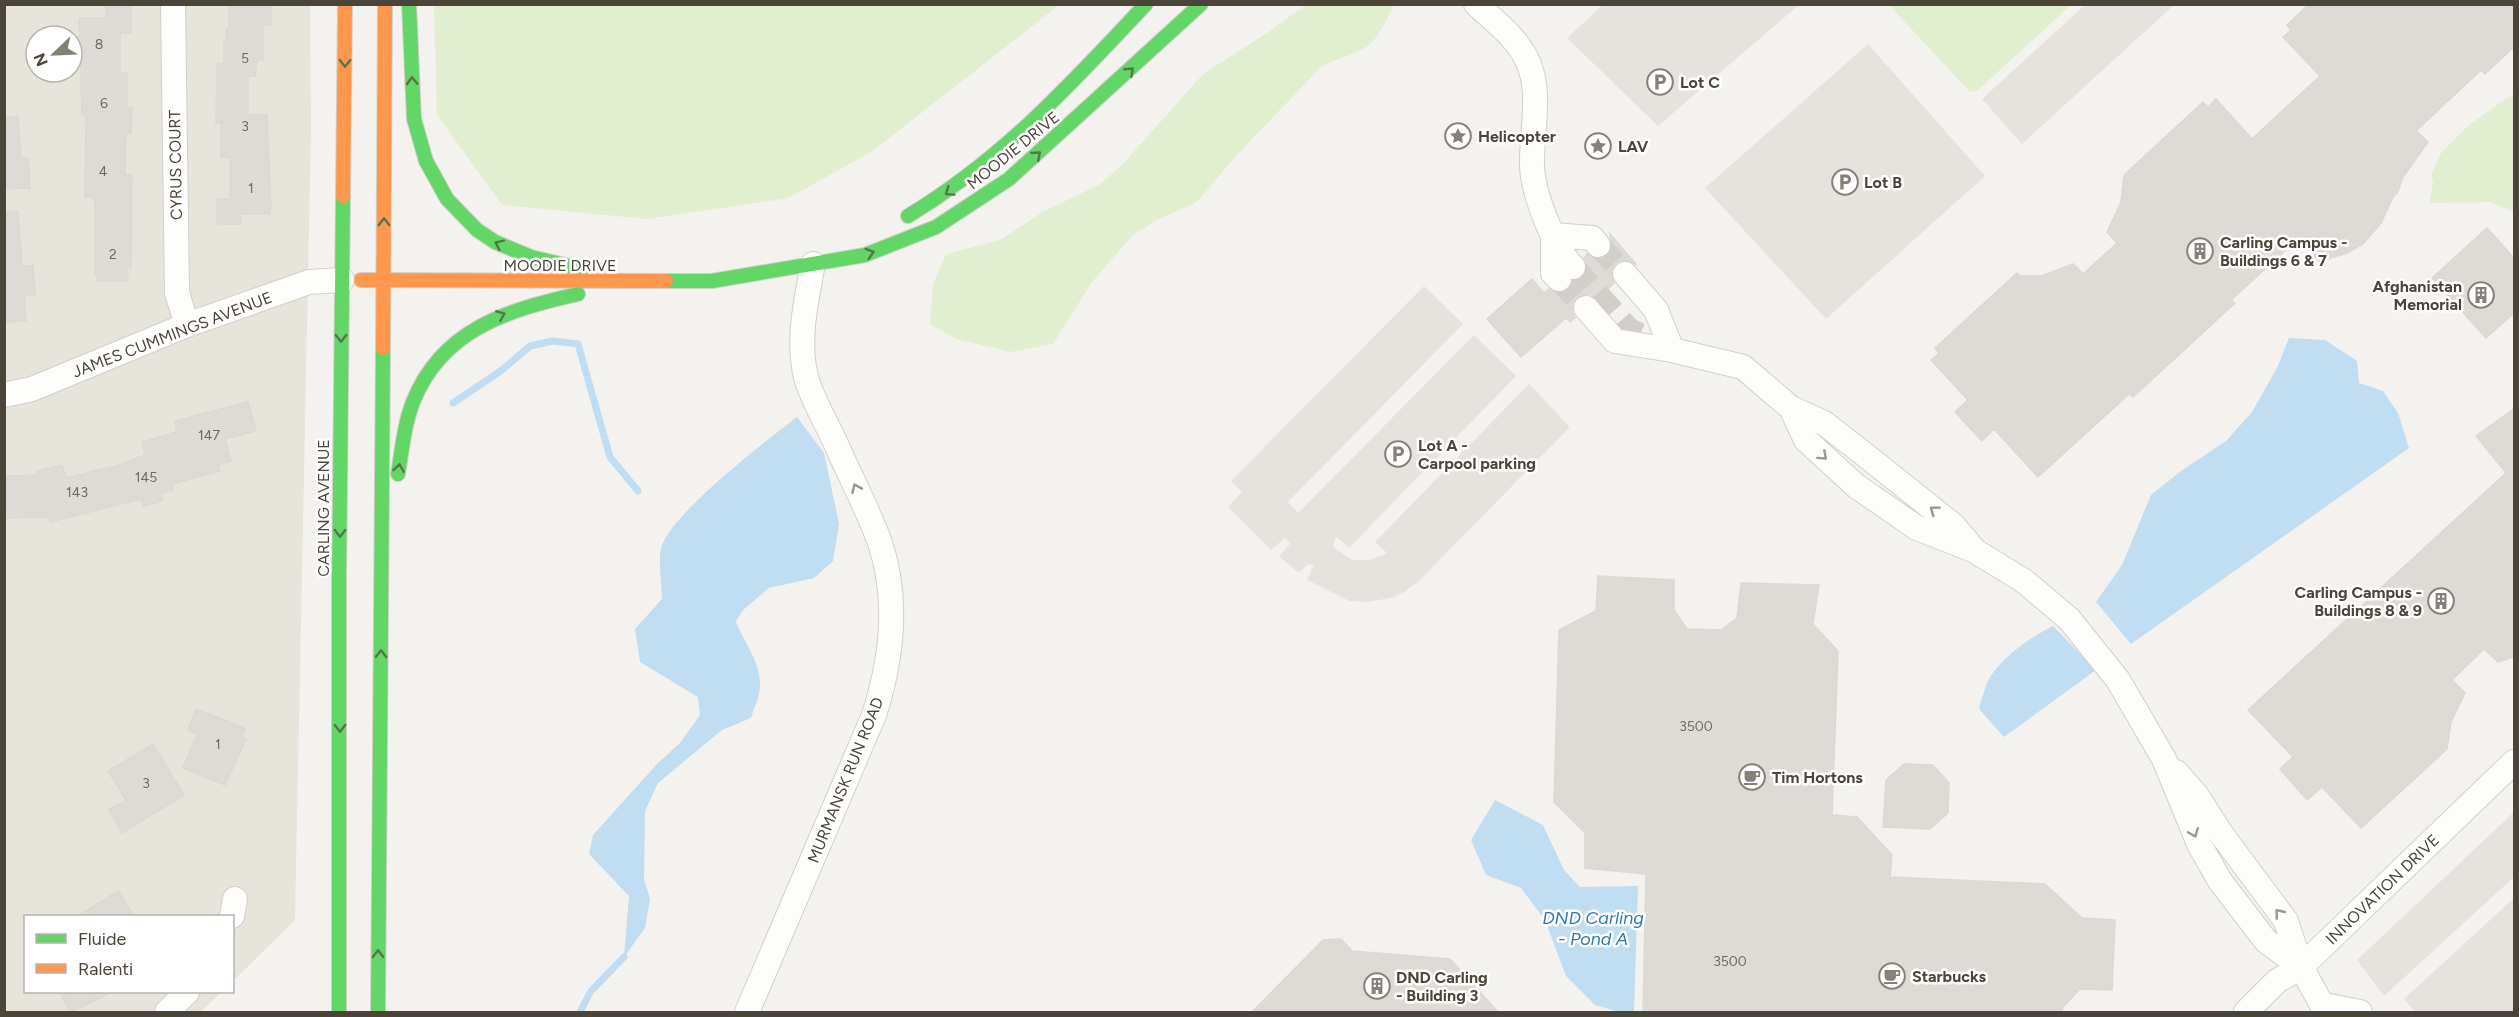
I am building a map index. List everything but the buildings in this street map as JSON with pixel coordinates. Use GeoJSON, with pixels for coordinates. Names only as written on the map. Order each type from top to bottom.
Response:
{"type":"FeatureCollection","features":[{"type":"Feature","properties":{"kind":"main road","name":"CARLING AVENUE"},"geometry":{"type":"LineString","coordinates":[[339,1012],[341,813],[339,580],[345,4]]}},
{"type":"Feature","properties":{"kind":"main road"},"geometry":{"type":"LineString","coordinates":[[378,1012],[385,4]]}},
{"type":"Feature","properties":{"kind":"main road"},"geometry":{"type":"LineString","coordinates":[[409,4],[414,118],[426,162],[452,206],[470,226],[488,239],[515,251],[636,282]]}},
{"type":"Feature","properties":{"kind":"main road","name":"MOODIE DRIVE"},"geometry":{"type":"LineString","coordinates":[[900,221],[938,200],[971,177],[1008,146],[1052,106],[1146,4]]}},
{"type":"Feature","properties":{"kind":"main road","name":"MOODIE DRIVE"},"geometry":{"type":"LineString","coordinates":[[342,280],[712,281],[865,255],[936,227],[971,206],[1035,158],[1202,4]]}},
{"type":"Feature","properties":{"kind":"main road","name":"MOODIE DRIVE"},"geometry":{"type":"LineString","coordinates":[[813,264],[855,243]]}},
{"type":"Feature","properties":{"kind":"main road"},"geometry":{"type":"LineString","coordinates":[[381,610],[403,442],[414,401],[437,361],[444,352],[476,326],[502,314],[560,298],[636,282]]}},
{"type":"Feature","properties":{"kind":"main road"},"geometry":{"type":"LineString","coordinates":[[324,942],[341,813]]}},
{"type":"Feature","properties":{"kind":"street","name":"CYRUS COURT"},"geometry":{"type":"LineString","coordinates":[[173,4],[177,293],[188,325]]}},
{"type":"Feature","properties":{"kind":"street"},"geometry":{"type":"LineString","coordinates":[[1476,4],[1512,37],[1528,62],[1534,87],[1532,169],[1553,235],[1553,273],[1579,262],[1553,235]]}},
{"type":"Feature","properties":{"kind":"street","name":"MURMANSK RUN ROAD"},"geometry":{"type":"LineString","coordinates":[[747,1012],[874,715],[883,688],[891,638],[892,610],[879,542],[806,378],[802,341],[813,264]]}},
{"type":"Feature","properties":{"kind":"street"},"geometry":{"type":"LineString","coordinates":[[1618,279],[1672,350]]}},
{"type":"Feature","properties":{"kind":"street","name":"JAMES CUMMINGS AVENUE"},"geometry":{"type":"LineString","coordinates":[[4,395],[32,389],[188,325],[309,282],[342,280]]}},
{"type":"Feature","properties":{"kind":"street"},"geometry":{"type":"LineString","coordinates":[[1586,308],[1615,341],[1672,350],[1743,367],[1791,408],[1824,423],[1848,441],[1953,525],[1975,551],[2024,581],[2069,619],[2118,680],[2164,759],[2199,844],[2220,881],[2266,941],[2301,967],[2327,1010],[2360,1012]]}},
{"type":"Feature","properties":{"kind":"street","name":"INNOVATION DRIVE"},"geometry":{"type":"LineString","coordinates":[[2246,1012],[2277,981],[2301,967],[2514,762]]}},
{"type":"Feature","properties":{"kind":"street"},"geometry":{"type":"LineString","coordinates":[[167,1012],[186,993]]}},
{"type":"Feature","properties":{"kind":"shaded area"},"geometry":{"type":"Polygon","coordinates":[[[5,5],[310,5],[311,129],[295,920],[234,980],[234,915],[24,915],[24,993],[221,993],[200,1012],[5,1012],[5,5]]]}},
{"type":"Feature","properties":{"kind":"shaded area","name":"Lot C"},"geometry":{"type":"Polygon","coordinates":[[[1603,5],[1799,5],[1658,126],[1567,38],[1603,5]]]}},
{"type":"Feature","properties":{"kind":"shaded area"},"geometry":{"type":"Polygon","coordinates":[[[2085,5],[2174,5],[2022,144],[1982,99],[2085,5]]]}},
{"type":"Feature","properties":{"kind":"shaded area","name":"Lot B"},"geometry":{"type":"Polygon","coordinates":[[[1868,44],[1985,176],[1826,319],[1705,188],[1868,44]]]}},
{"type":"Feature","properties":{"kind":"shaded area","name":"Lot A - Carpool parking"},"geometry":{"type":"Polygon","coordinates":[[[1424,286],[1463,324],[1288,502],[1298,513],[1474,335],[1516,376],[1349,548],[1336,537],[1333,547],[1352,560],[1370,560],[1387,553],[1375,542],[1529,384],[1570,427],[1418,582],[1391,598],[1367,602],[1349,601],[1307,580],[1314,564],[1307,565],[1299,573],[1279,556],[1290,544],[1285,538],[1271,550],[1228,507],[1242,492],[1231,481],[1424,286]]]}},
{"type":"Feature","properties":{"kind":"shaded area"},"geometry":{"type":"Polygon","coordinates":[[[2514,812],[2514,877],[2384,996],[2357,960],[2514,812]]]}},
{"type":"Feature","properties":{"kind":"shaded area"},"geometry":{"type":"Polygon","coordinates":[[[2514,898],[2514,1012],[2415,1012],[2404,999],[2514,898]]]}},
{"type":"Feature","properties":{"kind":"green space"},"geometry":{"type":"Polygon","coordinates":[[[434,4],[1059,5],[874,150],[789,198],[647,219],[502,205],[437,115],[434,4]]]}},
{"type":"Feature","properties":{"kind":"green space"},"geometry":{"type":"Polygon","coordinates":[[[1307,4],[1394,5],[1372,42],[1320,68],[1235,157],[1197,202],[1157,220],[1132,236],[1092,282],[1053,344],[1011,352],[956,339],[930,324],[933,284],[946,254],[1000,240],[1044,211],[1099,185],[1122,165],[1203,74],[1307,4]]]}},
{"type":"Feature","properties":{"kind":"green space"},"geometry":{"type":"Polygon","coordinates":[[[1889,5],[2071,5],[1977,91],[1970,92],[1889,5]]]}},
{"type":"Feature","properties":{"kind":"green space"},"geometry":{"type":"Polygon","coordinates":[[[2514,93],[2514,212],[2489,202],[2429,203],[2433,183],[2431,175],[2441,153],[2469,125],[2514,93]]]}},
{"type":"Feature","properties":{"kind":"water"},"geometry":{"type":"Polygon","coordinates":[[[2289,338],[2325,340],[2357,361],[2359,383],[2383,391],[2398,413],[2409,448],[2131,644],[2096,602],[2122,565],[2151,495],[2181,471],[2226,441],[2252,412],[2277,368],[2289,338]]]}},
{"type":"Feature","properties":{"kind":"water"},"geometry":{"type":"Polygon","coordinates":[[[797,417],[824,453],[839,524],[833,561],[814,578],[769,588],[742,611],[736,622],[758,669],[760,685],[757,702],[751,718],[722,730],[658,783],[645,811],[644,879],[650,899],[645,928],[624,957],[629,896],[589,854],[593,835],[658,763],[680,743],[700,715],[698,697],[640,662],[635,629],[662,599],[660,553],[668,533],[700,497],[721,478],[797,417]]]}},
{"type":"Feature","properties":{"kind":"water"},"geometry":{"type":"Polygon","coordinates":[[[2053,626],[2096,670],[2004,737],[1979,709],[1988,681],[2010,654],[2053,626]]]}},
{"type":"Feature","properties":{"kind":"water","name":"DND Carling - Pond A"},"geometry":{"type":"Polygon","coordinates":[[[1495,800],[1543,825],[1564,870],[1580,887],[1638,886],[1634,1012],[1620,1012],[1595,1005],[1566,976],[1545,920],[1521,888],[1486,875],[1471,840],[1495,800]]]}},
{"type":"Feature","properties":{"kind":"waterway"},"geometry":{"type":"LineString","coordinates":[[453,403],[502,370],[530,346],[553,341],[578,344],[610,457],[638,491]]}},
{"type":"Feature","properties":{"kind":"waterway"},"geometry":{"type":"LineString","coordinates":[[580,1012],[591,991],[624,957]]}},
{"type":"Feature","properties":{"kind":"tunnel"},"geometry":{"type":"LineString","coordinates":[[1598,245],[1625,274]]}},
{"type":"Feature","properties":{"kind":"tunnel"},"geometry":{"type":"LineString","coordinates":[[1573,267],[1629,330],[1662,345]]}},
{"type":"Feature","properties":{"kind":"tunnel"},"geometry":{"type":"LineString","coordinates":[[1559,279],[1586,308]]}},
{"type":"Feature","properties":{"kind":"traffic: fast"},"geometry":{"type":"LineString","coordinates":[[409,4],[414,119],[426,161],[447,199],[477,230],[495,242],[531,257],[582,269]]}},
{"type":"Feature","properties":{"kind":"traffic: fast"},"geometry":{"type":"LineString","coordinates":[[908,216],[943,194],[1005,145],[1063,91],[1146,4]]}},
{"type":"Feature","properties":{"kind":"traffic: fast"},"geometry":{"type":"LineString","coordinates":[[666,281],[712,281],[865,255],[936,227],[1009,179],[1201,4]]}},
{"type":"Feature","properties":{"kind":"traffic: fast"},"geometry":{"type":"LineString","coordinates":[[339,1012],[339,580],[343,196]]}},
{"type":"Feature","properties":{"kind":"traffic: fast"},"geometry":{"type":"LineString","coordinates":[[398,474],[405,429],[413,402],[426,377],[441,357],[459,340],[503,316],[527,307],[578,294]]}},
{"type":"Feature","properties":{"kind":"traffic: fast"},"geometry":{"type":"LineString","coordinates":[[378,1012],[383,348]]}},
{"type":"Feature","properties":{"kind":"traffic: slow"},"geometry":{"type":"LineString","coordinates":[[343,196],[345,4]]}},
{"type":"Feature","properties":{"kind":"traffic: slow"},"geometry":{"type":"LineString","coordinates":[[383,348],[385,4]]}},
{"type":"Feature","properties":{"kind":"traffic: slow"},"geometry":{"type":"LineString","coordinates":[[361,280],[666,281]]}},
{"type":"Feature","properties":{"kind":"place","name":"Lot C"},"geometry":{"type":"Point","coordinates":[1660,82]}},
{"type":"Feature","properties":{"kind":"place","name":"Helicopter"},"geometry":{"type":"Point","coordinates":[1458,136]}},
{"type":"Feature","properties":{"kind":"place","name":"LAV"},"geometry":{"type":"Point","coordinates":[1598,146]}},
{"type":"Feature","properties":{"kind":"place","name":"Lot B"},"geometry":{"type":"Point","coordinates":[1845,182]}},
{"type":"Feature","properties":{"kind":"place","name":"Carling Campus - Buildings 6 & 7"},"geometry":{"type":"Point","coordinates":[2200,251]}},
{"type":"Feature","properties":{"kind":"place","name":"Afghanistan Memorial"},"geometry":{"type":"Point","coordinates":[2481,295]}},
{"type":"Feature","properties":{"kind":"place","name":"Lot A - Carpool parking"},"geometry":{"type":"Point","coordinates":[1398,454]}},
{"type":"Feature","properties":{"kind":"place","name":"Carling Campus - Buildings 8 & 9"},"geometry":{"type":"Point","coordinates":[2441,601]}},
{"type":"Feature","properties":{"kind":"place","name":"Tim Hortons"},"geometry":{"type":"Point","coordinates":[1752,777]}},
{"type":"Feature","properties":{"kind":"place","name":"Starbucks"},"geometry":{"type":"Point","coordinates":[1892,976]}},
{"type":"Feature","properties":{"kind":"place","name":"DND Carling - Building 3"},"geometry":{"type":"Point","coordinates":[1377,986]}}]}
